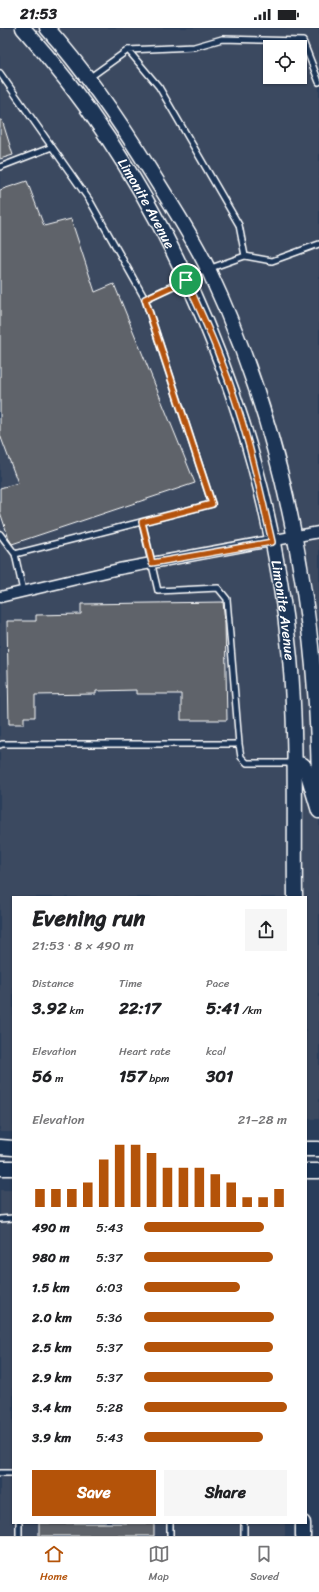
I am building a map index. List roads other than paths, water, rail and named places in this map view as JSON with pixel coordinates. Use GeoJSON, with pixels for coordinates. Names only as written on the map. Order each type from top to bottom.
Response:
{"type":"FeatureCollection","features":[{"type":"Feature","properties":{"kind":"main road","name":"Limonite Avenue"},"geometry":{"type":"LineString","coordinates":[[23,28],[65,78],[130,172],[186,280],[221,358],[235,402],[256,470],[272,542],[284,610],[290,658],[294,711],[295,896]]}},
{"type":"Feature","properties":{"kind":"main road","name":"Limonite Avenue"},"geometry":{"type":"LineString","coordinates":[[47,28],[88,79],[133,142],[181,221],[208,269],[237,336],[258,394],[276,452],[301,568],[314,660],[319,747],[319,782]]}},
{"type":"Feature","properties":{"kind":"main road"},"geometry":{"type":"LineString","coordinates":[[294,763],[303,765],[308,771],[319,812]]}},
{"type":"Feature","properties":{"kind":"main road"},"geometry":{"type":"LineString","coordinates":[[0,1147],[12,1148]]}},
{"type":"Feature","properties":{"kind":"main road"},"geometry":{"type":"LineString","coordinates":[[307,1149],[319,1149]]}},
{"type":"Feature","properties":{"kind":"main road"},"geometry":{"type":"LineString","coordinates":[[0,1168],[12,1168]]}},
{"type":"Feature","properties":{"kind":"main road"},"geometry":{"type":"LineString","coordinates":[[307,1171],[319,1171]]}},
{"type":"Feature","properties":{"kind":"main road"},"geometry":{"type":"LineString","coordinates":[[303,1524],[303,1536]]}},
{"type":"Feature","properties":{"kind":"street"},"geometry":{"type":"LineString","coordinates":[[0,597],[152,563],[272,542],[319,532]]}},
{"type":"Feature","properties":{"kind":"lane"},"geometry":{"type":"LineString","coordinates":[[88,79],[128,50],[194,47],[222,39],[303,41],[319,82]]}},
{"type":"Feature","properties":{"kind":"lane"},"geometry":{"type":"LineString","coordinates":[[128,50],[159,87],[235,218],[245,256]]}},
{"type":"Feature","properties":{"kind":"lane"},"geometry":{"type":"LineString","coordinates":[[0,73],[90,201],[145,299],[212,504],[15,554]]}},
{"type":"Feature","properties":{"kind":"lane"},"geometry":{"type":"LineString","coordinates":[[0,167],[52,147]]}},
{"type":"Feature","properties":{"kind":"lane"},"geometry":{"type":"LineString","coordinates":[[145,299],[208,269],[245,256],[272,261],[319,244]]}},
{"type":"Feature","properties":{"kind":"lane"},"geometry":{"type":"LineString","coordinates":[[142,522],[158,591],[218,588],[227,598],[241,757],[247,763],[294,763]]}},
{"type":"Feature","properties":{"kind":"lane"},"geometry":{"type":"LineString","coordinates":[[0,534],[15,554],[23,591]]}},
{"type":"Feature","properties":{"kind":"lane"},"geometry":{"type":"LineString","coordinates":[[0,745],[239,744]]}},
{"type":"Feature","properties":{"kind":"lane"},"geometry":{"type":"LineString","coordinates":[[0,1219],[12,1218]]}},
{"type":"Feature","properties":{"kind":"lane"},"geometry":{"type":"LineString","coordinates":[[0,1473],[12,1473]]}},
{"type":"Feature","properties":{"kind":"lane"},"geometry":{"type":"LineString","coordinates":[[19,1524],[19,1536]]}},
{"type":"Feature","properties":{"kind":"lane"},"geometry":{"type":"LineString","coordinates":[[170,1524],[170,1536]]}},
{"type":"Feature","properties":{"kind":"lane"},"geometry":{"type":"LineString","coordinates":[[244,1524],[244,1536]]}}]}
